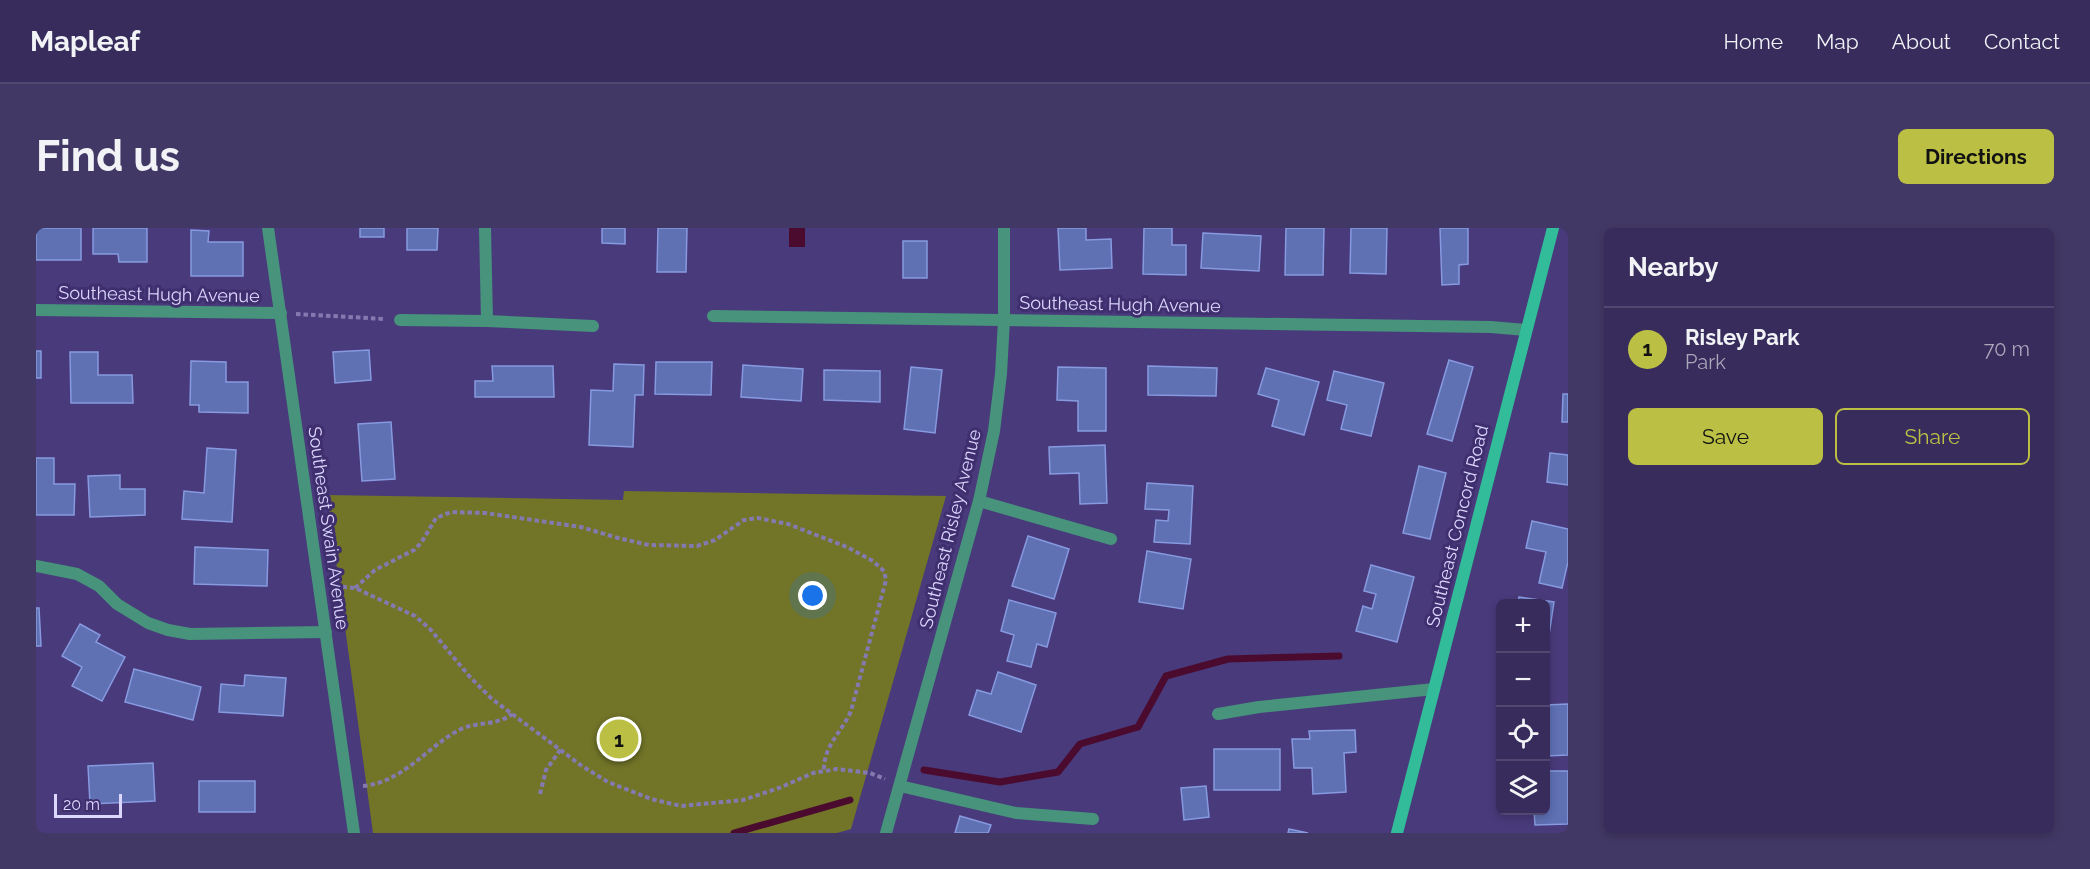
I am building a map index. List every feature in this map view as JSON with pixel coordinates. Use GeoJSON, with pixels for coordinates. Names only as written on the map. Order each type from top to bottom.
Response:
{"type":"FeatureCollection","features":[{"type":"Feature","properties":{"kind":"street","name":"Southeast Swain Avenue"},"geometry":{"type":"LineString","coordinates":[[268,228],[354,833]]}},
{"type":"Feature","properties":{"kind":"street"},"geometry":{"type":"LineString","coordinates":[[485,228],[487,321]]}},
{"type":"Feature","properties":{"kind":"street","name":"Southeast Risley Avenue"},"geometry":{"type":"LineString","coordinates":[[886,833],[979,501],[994,431],[1001,374],[1004,320],[1004,228]]}},
{"type":"Feature","properties":{"kind":"street","name":"Southeast Concord Road"},"geometry":{"type":"LineString","coordinates":[[1397,833],[1553,228]]}},
{"type":"Feature","properties":{"kind":"street","name":"Southeast Hugh Avenue"},"geometry":{"type":"LineString","coordinates":[[36,310],[281,313]]}},
{"type":"Feature","properties":{"kind":"street","name":"Southeast Hugh Avenue"},"geometry":{"type":"LineString","coordinates":[[713,316],[1491,327],[1527,330]]}},
{"type":"Feature","properties":{"kind":"street"},"geometry":{"type":"LineString","coordinates":[[400,320],[593,326]]}},
{"type":"Feature","properties":{"kind":"street"},"geometry":{"type":"LineString","coordinates":[[979,501],[1111,539]]}},
{"type":"Feature","properties":{"kind":"street"},"geometry":{"type":"LineString","coordinates":[[36,566],[78,574],[99,586],[117,604],[148,623],[168,630],[190,634],[326,632]]}},
{"type":"Feature","properties":{"kind":"street"},"geometry":{"type":"LineString","coordinates":[[1218,714],[1259,707],[1434,689]]}},
{"type":"Feature","properties":{"kind":"street"},"geometry":{"type":"LineString","coordinates":[[900,786],[1016,813],[1093,819]]}},
{"type":"Feature","properties":{"kind":"path"},"geometry":{"type":"LineString","coordinates":[[281,313],[400,320]]}},
{"type":"Feature","properties":{"kind":"path"},"geometry":{"type":"LineString","coordinates":[[355,588],[375,570],[414,550],[421,543],[436,518],[451,512],[485,513],[581,526],[618,538],[649,544],[697,546],[715,540],[744,520],[758,518],[788,524],[847,547],[873,561],[884,571],[886,580],[851,711],[845,726],[827,749],[824,771]]}},
{"type":"Feature","properties":{"kind":"path"},"geometry":{"type":"LineString","coordinates":[[319,584],[355,588],[416,616],[492,699],[608,782],[651,799],[681,806],[743,800],[813,773],[837,769],[870,773],[900,786]]}},
{"type":"Feature","properties":{"kind":"path"},"geometry":{"type":"LineString","coordinates":[[347,787],[379,784],[395,776],[460,730],[478,724],[504,720],[512,714]]}},
{"type":"Feature","properties":{"kind":"path"},"geometry":{"type":"LineString","coordinates":[[540,794],[546,770],[561,749]]}},
{"type":"Feature","properties":{"kind":"shaded area"},"geometry":{"type":"Polygon","coordinates":[[[789,228],[805,228],[805,247],[789,247],[789,228]]]}},
{"type":"Feature","properties":{"kind":"shaded area"},"geometry":{"type":"Polygon","coordinates":[[[624,491],[946,496],[851,829],[837,833],[373,833],[327,495],[623,500],[624,491]]]}},
{"type":"Feature","properties":{"kind":"building"},"geometry":{"type":"Polygon","coordinates":[[[36,228],[81,228],[81,260],[36,260],[36,228]]]}},
{"type":"Feature","properties":{"kind":"building"},"geometry":{"type":"Polygon","coordinates":[[[93,228],[147,228],[147,262],[119,262],[118,254],[93,254],[93,228]]]}},
{"type":"Feature","properties":{"kind":"building"},"geometry":{"type":"Polygon","coordinates":[[[360,228],[384,228],[384,237],[360,237],[360,228]]]}},
{"type":"Feature","properties":{"kind":"building"},"geometry":{"type":"Polygon","coordinates":[[[407,228],[438,228],[437,250],[407,250],[407,228]]]}},
{"type":"Feature","properties":{"kind":"building"},"geometry":{"type":"Polygon","coordinates":[[[602,228],[625,228],[625,244],[602,243],[602,228]]]}},
{"type":"Feature","properties":{"kind":"building"},"geometry":{"type":"Polygon","coordinates":[[[658,228],[687,228],[686,272],[657,272],[658,228]]]}},
{"type":"Feature","properties":{"kind":"building"},"geometry":{"type":"Polygon","coordinates":[[[1058,228],[1086,228],[1086,240],[1111,239],[1112,268],[1060,270],[1058,228]]]}},
{"type":"Feature","properties":{"kind":"building"},"geometry":{"type":"Polygon","coordinates":[[[1144,228],[1172,228],[1172,245],[1186,245],[1186,275],[1143,274],[1144,228]]]}},
{"type":"Feature","properties":{"kind":"building"},"geometry":{"type":"Polygon","coordinates":[[[1286,228],[1324,228],[1323,275],[1285,275],[1286,228]]]}},
{"type":"Feature","properties":{"kind":"building"},"geometry":{"type":"Polygon","coordinates":[[[1351,228],[1387,228],[1386,274],[1350,273],[1351,228]]]}},
{"type":"Feature","properties":{"kind":"building"},"geometry":{"type":"Polygon","coordinates":[[[1440,228],[1468,228],[1468,264],[1459,265],[1459,284],[1442,285],[1440,228]]]}},
{"type":"Feature","properties":{"kind":"building"},"geometry":{"type":"Polygon","coordinates":[[[191,230],[209,231],[208,242],[243,242],[243,276],[191,276],[191,230]]]}},
{"type":"Feature","properties":{"kind":"building"},"geometry":{"type":"Polygon","coordinates":[[[1203,233],[1261,236],[1259,271],[1201,268],[1203,233]]]}},
{"type":"Feature","properties":{"kind":"building"},"geometry":{"type":"Polygon","coordinates":[[[903,241],[927,241],[927,278],[903,278],[903,241]]]}},
{"type":"Feature","properties":{"kind":"building"},"geometry":{"type":"Polygon","coordinates":[[[369,350],[371,380],[335,383],[333,352],[369,350]]]}},
{"type":"Feature","properties":{"kind":"building"},"geometry":{"type":"Polygon","coordinates":[[[36,351],[41,351],[41,378],[36,378],[36,351]]]}},
{"type":"Feature","properties":{"kind":"building"},"geometry":{"type":"Polygon","coordinates":[[[70,352],[98,352],[98,375],[132,375],[133,403],[71,403],[70,352]]]}},
{"type":"Feature","properties":{"kind":"building"},"geometry":{"type":"Polygon","coordinates":[[[1449,360],[1473,367],[1452,441],[1427,434],[1449,360]]]}},
{"type":"Feature","properties":{"kind":"building"},"geometry":{"type":"Polygon","coordinates":[[[191,361],[226,362],[226,382],[248,382],[248,413],[199,412],[199,405],[190,405],[191,361]]]}},
{"type":"Feature","properties":{"kind":"building"},"geometry":{"type":"Polygon","coordinates":[[[656,362],[712,362],[711,395],[655,394],[656,362]]]}},
{"type":"Feature","properties":{"kind":"building"},"geometry":{"type":"Polygon","coordinates":[[[614,364],[644,365],[643,395],[635,395],[633,447],[589,445],[591,390],[613,391],[614,364]]]}},
{"type":"Feature","properties":{"kind":"building"},"geometry":{"type":"Polygon","coordinates":[[[743,365],[803,369],[801,401],[741,397],[743,365]]]}},
{"type":"Feature","properties":{"kind":"building"},"geometry":{"type":"Polygon","coordinates":[[[492,366],[553,366],[554,397],[475,397],[475,381],[493,381],[492,366]]]}},
{"type":"Feature","properties":{"kind":"building"},"geometry":{"type":"Polygon","coordinates":[[[1148,366],[1217,368],[1216,396],[1148,395],[1148,366]]]}},
{"type":"Feature","properties":{"kind":"building"},"geometry":{"type":"Polygon","coordinates":[[[911,367],[942,370],[935,433],[904,429],[911,367]]]}},
{"type":"Feature","properties":{"kind":"building"},"geometry":{"type":"Polygon","coordinates":[[[1058,367],[1106,368],[1106,431],[1078,431],[1078,401],[1057,400],[1058,367]]]}},
{"type":"Feature","properties":{"kind":"building"},"geometry":{"type":"Polygon","coordinates":[[[1266,368],[1319,382],[1304,435],[1272,426],[1279,400],[1258,394],[1266,368]]]}},
{"type":"Feature","properties":{"kind":"building"},"geometry":{"type":"Polygon","coordinates":[[[824,370],[880,371],[880,402],[824,400],[824,370]]]}},
{"type":"Feature","properties":{"kind":"building"},"geometry":{"type":"Polygon","coordinates":[[[1334,371],[1384,383],[1371,436],[1341,429],[1347,405],[1327,400],[1334,371]]]}},
{"type":"Feature","properties":{"kind":"building"},"geometry":{"type":"Polygon","coordinates":[[[1563,394],[1568,394],[1568,422],[1562,422],[1563,394]]]}},
{"type":"Feature","properties":{"kind":"building"},"geometry":{"type":"Polygon","coordinates":[[[391,422],[395,479],[362,481],[358,424],[391,422]]]}},
{"type":"Feature","properties":{"kind":"building"},"geometry":{"type":"Polygon","coordinates":[[[1105,445],[1107,503],[1080,504],[1079,473],[1050,474],[1049,447],[1105,445]]]}},
{"type":"Feature","properties":{"kind":"building"},"geometry":{"type":"Polygon","coordinates":[[[207,448],[236,450],[232,522],[182,519],[184,491],[204,493],[207,448]]]}},
{"type":"Feature","properties":{"kind":"building"},"geometry":{"type":"Polygon","coordinates":[[[1550,453],[1568,455],[1568,485],[1547,482],[1550,453]]]}},
{"type":"Feature","properties":{"kind":"building"},"geometry":{"type":"Polygon","coordinates":[[[36,458],[54,458],[54,484],[75,484],[74,515],[36,515],[36,458]]]}},
{"type":"Feature","properties":{"kind":"building"},"geometry":{"type":"Polygon","coordinates":[[[1419,466],[1446,473],[1430,539],[1403,533],[1419,466]]]}},
{"type":"Feature","properties":{"kind":"building"},"geometry":{"type":"Polygon","coordinates":[[[120,475],[120,489],[145,489],[145,515],[90,517],[88,476],[120,475]]]}},
{"type":"Feature","properties":{"kind":"building"},"geometry":{"type":"Polygon","coordinates":[[[1147,483],[1193,486],[1190,544],[1154,542],[1156,520],[1168,521],[1169,510],[1145,509],[1147,483]]]}},
{"type":"Feature","properties":{"kind":"building"},"geometry":{"type":"Polygon","coordinates":[[[1532,521],[1568,529],[1568,562],[1562,588],[1539,583],[1546,552],[1526,548],[1532,521]]]}},
{"type":"Feature","properties":{"kind":"building"},"geometry":{"type":"Polygon","coordinates":[[[1028,536],[1069,549],[1054,599],[1012,586],[1028,536]]]}},
{"type":"Feature","properties":{"kind":"building"},"geometry":{"type":"Polygon","coordinates":[[[195,547],[268,550],[267,586],[194,584],[195,547]]]}},
{"type":"Feature","properties":{"kind":"building"},"geometry":{"type":"Polygon","coordinates":[[[1147,551],[1191,559],[1183,609],[1139,602],[1147,551]]]}},
{"type":"Feature","properties":{"kind":"building"},"geometry":{"type":"Polygon","coordinates":[[[1371,565],[1414,577],[1397,642],[1356,631],[1363,606],[1372,609],[1376,594],[1364,591],[1371,565]]]}},
{"type":"Feature","properties":{"kind":"building"},"geometry":{"type":"Polygon","coordinates":[[[1009,600],[1056,613],[1047,647],[1037,644],[1031,667],[1007,661],[1014,635],[1001,631],[1009,600]]]}},
{"type":"Feature","properties":{"kind":"building"},"geometry":{"type":"Polygon","coordinates":[[[1550,601],[1554,602],[1550,628],[1550,601]]]}},
{"type":"Feature","properties":{"kind":"building"},"geometry":{"type":"Polygon","coordinates":[[[36,608],[39,608],[41,646],[36,646],[36,608]]]}},
{"type":"Feature","properties":{"kind":"building"},"geometry":{"type":"Polygon","coordinates":[[[80,624],[100,635],[96,642],[125,657],[102,701],[72,686],[82,667],[62,656],[80,624]]]}},
{"type":"Feature","properties":{"kind":"building"},"geometry":{"type":"Polygon","coordinates":[[[134,669],[201,687],[193,720],[125,702],[134,669]]]}},
{"type":"Feature","properties":{"kind":"building"},"geometry":{"type":"Polygon","coordinates":[[[998,672],[1036,685],[1021,732],[969,715],[977,690],[991,694],[998,672]]]}},
{"type":"Feature","properties":{"kind":"building"},"geometry":{"type":"Polygon","coordinates":[[[245,675],[286,678],[283,716],[219,712],[221,684],[244,686],[245,675]]]}},
{"type":"Feature","properties":{"kind":"building"},"geometry":{"type":"Polygon","coordinates":[[[1568,704],[1568,755],[1550,756],[1550,705],[1568,704]]]}},
{"type":"Feature","properties":{"kind":"building"},"geometry":{"type":"Polygon","coordinates":[[[1355,730],[1356,752],[1344,753],[1346,792],[1313,794],[1312,768],[1294,768],[1292,739],[1310,739],[1309,731],[1355,730]]]}},
{"type":"Feature","properties":{"kind":"building"},"geometry":{"type":"Polygon","coordinates":[[[1214,749],[1280,749],[1280,790],[1214,790],[1214,749]]]}},
{"type":"Feature","properties":{"kind":"building"},"geometry":{"type":"Polygon","coordinates":[[[153,763],[155,801],[90,804],[88,766],[153,763]]]}},
{"type":"Feature","properties":{"kind":"building"},"geometry":{"type":"Polygon","coordinates":[[[1550,771],[1568,771],[1568,824],[1535,825],[1534,815],[1550,815],[1550,771]]]}},
{"type":"Feature","properties":{"kind":"building"},"geometry":{"type":"Polygon","coordinates":[[[199,781],[255,781],[255,812],[199,812],[199,781]]]}},
{"type":"Feature","properties":{"kind":"building"},"geometry":{"type":"Polygon","coordinates":[[[1206,786],[1209,817],[1184,820],[1181,788],[1206,786]]]}},
{"type":"Feature","properties":{"kind":"building"},"geometry":{"type":"Polygon","coordinates":[[[960,816],[991,825],[988,833],[955,833],[960,816]]]}},
{"type":"Feature","properties":{"kind":"building"},"geometry":{"type":"Polygon","coordinates":[[[1289,829],[1308,833],[1288,833],[1289,829]]]}},
{"type":"Feature","properties":{"kind":"waterway"},"geometry":{"type":"LineString","coordinates":[[924,770],[1000,782],[1058,772],[1080,744],[1138,727],[1166,676],[1228,659],[1339,656]]}},
{"type":"Feature","properties":{"kind":"waterway"},"geometry":{"type":"LineString","coordinates":[[734,833],[850,800]]}},
{"type":"Feature","properties":{"kind":"place","name":"Risley Park"},"geometry":{"type":"Point","coordinates":[619,739]}}]}
